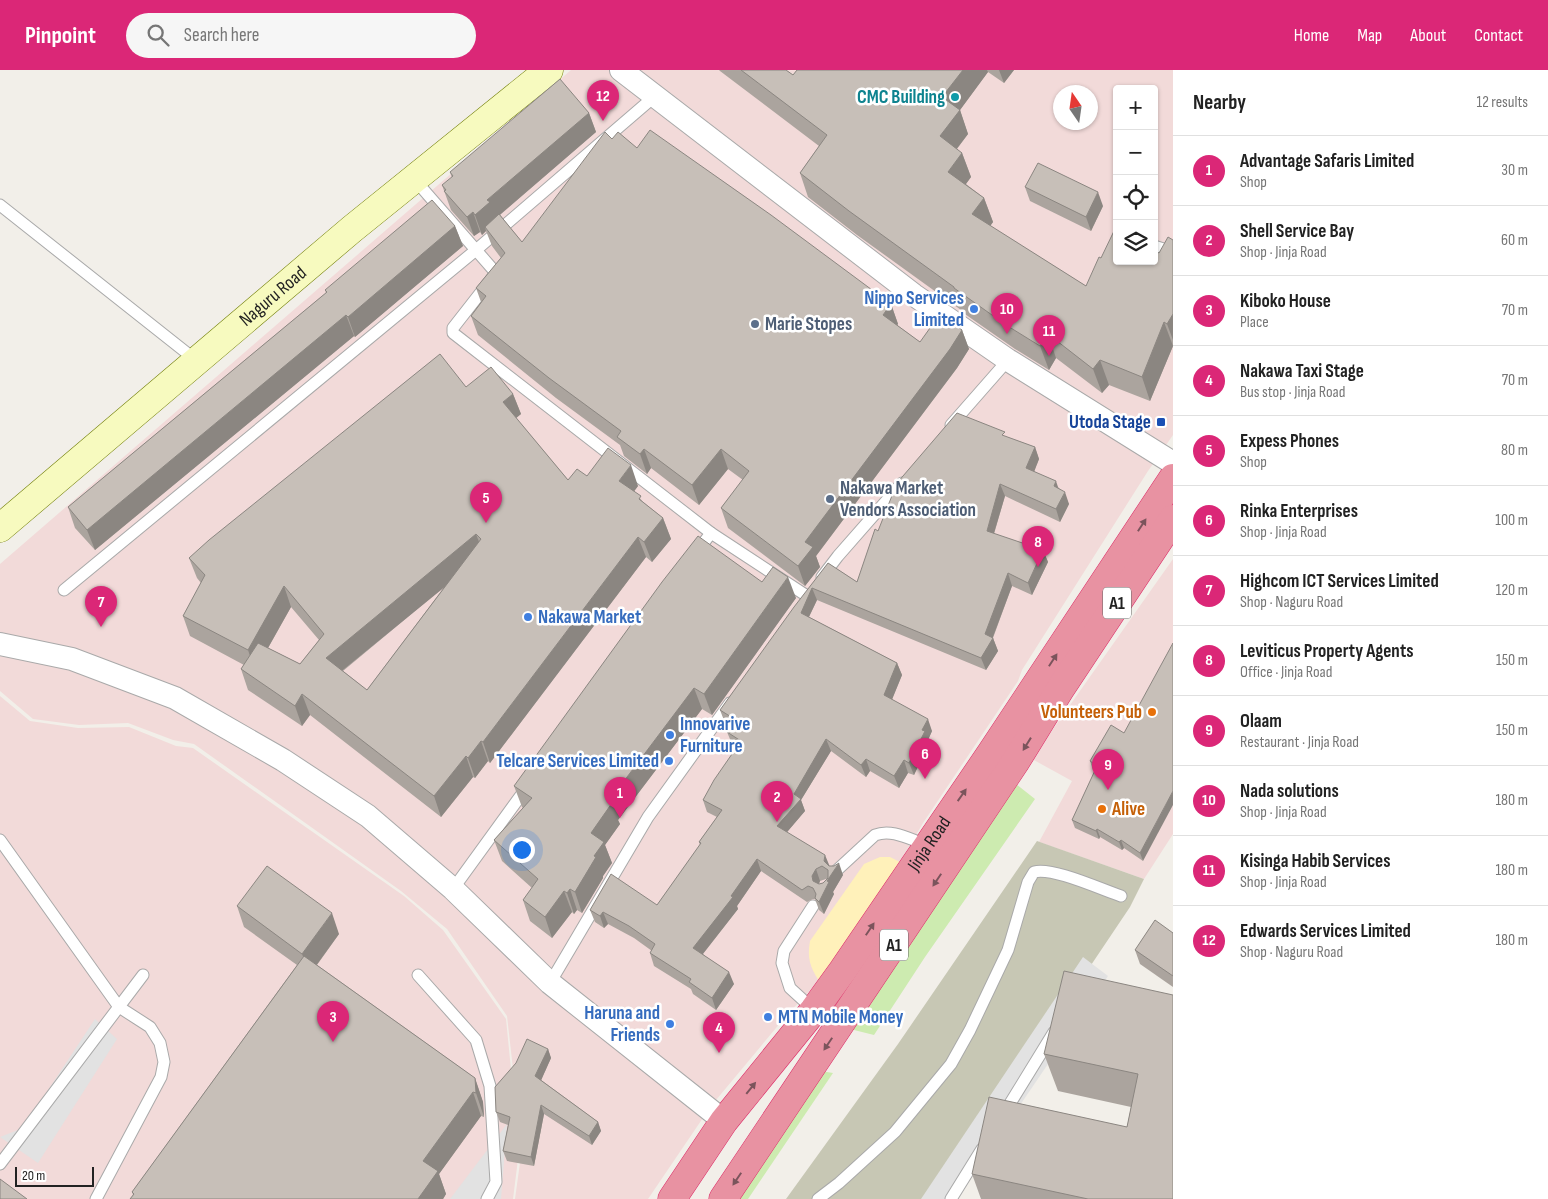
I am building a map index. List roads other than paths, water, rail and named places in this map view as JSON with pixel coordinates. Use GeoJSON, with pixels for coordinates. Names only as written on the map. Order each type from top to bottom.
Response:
{"type":"FeatureCollection","features":[{"type":"Feature","properties":{"kind":"highway","name":"Jinja Road"},"geometry":{"type":"LineString","coordinates":[[672,1199],[724,1121],[814,1010],[843,970],[991,753],[1173,478]]}},
{"type":"Feature","properties":{"kind":"highway","name":"Jinja Road"},"geometry":{"type":"LineString","coordinates":[[724,1199],[1016,762],[1066,680],[1173,519]]}},
{"type":"Feature","properties":{"kind":"street","name":"Naguru Road"},"geometry":{"type":"LineString","coordinates":[[0,528],[352,229],[549,70]]}},
{"type":"Feature","properties":{"kind":"street"},"geometry":{"type":"LineString","coordinates":[[621,70],[914,295],[1008,360],[1173,463]]}},
{"type":"Feature","properties":{"kind":"street"},"geometry":{"type":"LineString","coordinates":[[0,644],[72,659],[175,698],[283,760],[368,816],[453,889],[550,983],[724,1121]]}},
{"type":"Feature","properties":{"kind":"lane"},"geometry":{"type":"LineString","coordinates":[[64,590],[476,250],[655,96]]}},
{"type":"Feature","properties":{"kind":"lane"},"geometry":{"type":"LineString","coordinates":[[415,180],[496,272],[453,328],[453,333],[711,533],[809,593],[838,556],[911,472]]}},
{"type":"Feature","properties":{"kind":"lane"},"geometry":{"type":"LineString","coordinates":[[0,205],[197,361]]}},
{"type":"Feature","properties":{"kind":"lane"},"geometry":{"type":"LineString","coordinates":[[1158,247],[1173,252]]}},
{"type":"Feature","properties":{"kind":"lane"},"geometry":{"type":"LineString","coordinates":[[944,432],[1008,360]]}},
{"type":"Feature","properties":{"kind":"lane"},"geometry":{"type":"LineString","coordinates":[[688,564],[711,533]]}},
{"type":"Feature","properties":{"kind":"lane"},"geometry":{"type":"LineString","coordinates":[[550,983],[648,817],[734,696]]}},
{"type":"Feature","properties":{"kind":"lane"},"geometry":{"type":"LineString","coordinates":[[453,889],[534,776]]}},
{"type":"Feature","properties":{"kind":"lane"},"geometry":{"type":"LineString","coordinates":[[836,871],[875,835],[882,832],[890,832],[928,845]]}},
{"type":"Feature","properties":{"kind":"lane"},"geometry":{"type":"LineString","coordinates":[[0,840],[119,1007],[150,1026],[160,1043],[164,1062],[161,1077],[96,1199]]}},
{"type":"Feature","properties":{"kind":"lane"},"geometry":{"type":"LineString","coordinates":[[818,1199],[839,1183],[895,1132],[951,1064],[970,1030],[1008,950],[1028,882],[1034,872],[1040,870],[1053,872],[1121,896]]}},
{"type":"Feature","properties":{"kind":"lane"},"geometry":{"type":"LineString","coordinates":[[813,906],[784,951],[782,962],[790,988],[814,1010]]}},
{"type":"Feature","properties":{"kind":"lane"},"geometry":{"type":"LineString","coordinates":[[0,1164],[143,975]]}},
{"type":"Feature","properties":{"kind":"lane"},"geometry":{"type":"LineString","coordinates":[[418,975],[476,1040],[490,1086],[496,1182],[487,1199]]}},
{"type":"Feature","properties":{"kind":"lane"},"geometry":{"type":"LineString","coordinates":[[997,1125],[1062,1019]]}},
{"type":"Feature","properties":{"kind":"lane"},"geometry":{"type":"LineString","coordinates":[[951,1199],[987,1142]]}},
{"type":"Feature","properties":{"kind":"place","name":"CMC Building"},"geometry":{"type":"Point","coordinates":[955,97]}},
{"type":"Feature","properties":{"kind":"place","name":"Edwards Services Limited"},"geometry":{"type":"Point","coordinates":[603,121]}},
{"type":"Feature","properties":{"kind":"place","name":"Nippo Services Limited"},"geometry":{"type":"Point","coordinates":[974,309]}},
{"type":"Feature","properties":{"kind":"place","name":"Marie Stopes"},"geometry":{"type":"Point","coordinates":[755,324]}},
{"type":"Feature","properties":{"kind":"place","name":"Nada solutions"},"geometry":{"type":"Point","coordinates":[1007,334]}},
{"type":"Feature","properties":{"kind":"place","name":"Kisinga Habib Services"},"geometry":{"type":"Point","coordinates":[1049,356]}},
{"type":"Feature","properties":{"kind":"place","name":"Utoda Stage"},"geometry":{"type":"Point","coordinates":[1161,422]}},
{"type":"Feature","properties":{"kind":"place","name":"Nakawa Market Vendors Association"},"geometry":{"type":"Point","coordinates":[830,499]}},
{"type":"Feature","properties":{"kind":"place","name":"Expess Phones"},"geometry":{"type":"Point","coordinates":[486,523]}},
{"type":"Feature","properties":{"kind":"place","name":"Leviticus Property Agents"},"geometry":{"type":"Point","coordinates":[1038,567]}},
{"type":"Feature","properties":{"kind":"place","name":"Nakawa Market"},"geometry":{"type":"Point","coordinates":[528,617]}},
{"type":"Feature","properties":{"kind":"place","name":"Highcom ICT Services Limited"},"geometry":{"type":"Point","coordinates":[101,627]}},
{"type":"Feature","properties":{"kind":"place","name":"Volunteers Pub"},"geometry":{"type":"Point","coordinates":[1152,712]}},
{"type":"Feature","properties":{"kind":"place","name":"Innovarive Furniture"},"geometry":{"type":"Point","coordinates":[670,735]}},
{"type":"Feature","properties":{"kind":"place","name":"Telcare Services Limited"},"geometry":{"type":"Point","coordinates":[669,761]}},
{"type":"Feature","properties":{"kind":"place","name":"Rinka Enterprises"},"geometry":{"type":"Point","coordinates":[925,779]}},
{"type":"Feature","properties":{"kind":"place","name":"Olaam"},"geometry":{"type":"Point","coordinates":[1108,790]}},
{"type":"Feature","properties":{"kind":"place","name":"Alive"},"geometry":{"type":"Point","coordinates":[1102,809]}},
{"type":"Feature","properties":{"kind":"place","name":"Advantage Safaris Limited"},"geometry":{"type":"Point","coordinates":[620,818]}},
{"type":"Feature","properties":{"kind":"place","name":"Shell Service Bay"},"geometry":{"type":"Point","coordinates":[777,822]}},
{"type":"Feature","properties":{"kind":"place","name":"MTN Mobile Money"},"geometry":{"type":"Point","coordinates":[768,1017]}},
{"type":"Feature","properties":{"kind":"place","name":"Haruna and Friends"},"geometry":{"type":"Point","coordinates":[670,1024]}},
{"type":"Feature","properties":{"kind":"place","name":"Kiboko House"},"geometry":{"type":"Point","coordinates":[333,1042]}},
{"type":"Feature","properties":{"kind":"place","name":"Nakawa Taxi Stage"},"geometry":{"type":"Point","coordinates":[719,1053]}}]}
